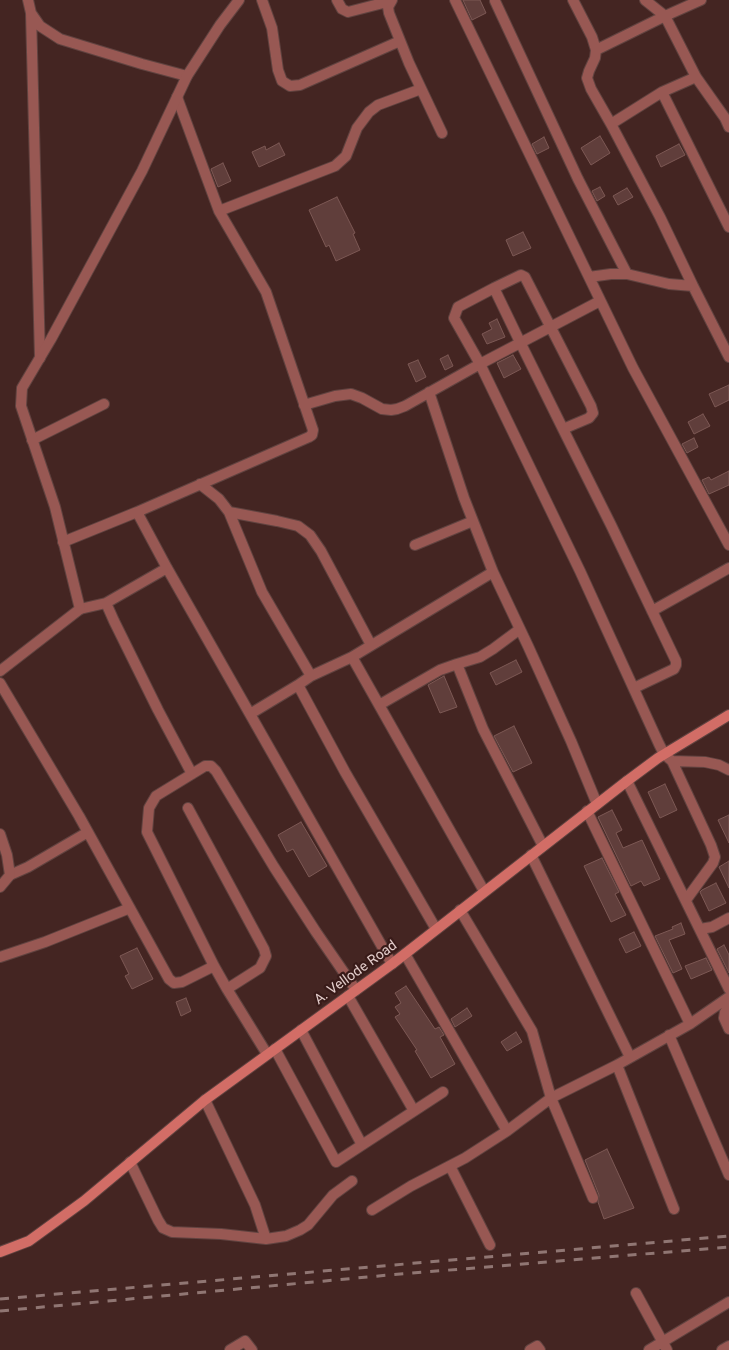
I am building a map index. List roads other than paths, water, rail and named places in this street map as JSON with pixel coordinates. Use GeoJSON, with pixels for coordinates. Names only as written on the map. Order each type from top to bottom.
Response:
{"type":"FeatureCollection","features":[{"type":"Feature","properties":{"kind":"main road","name":"A. Vellode Road"},"geometry":{"type":"LineString","coordinates":[[0,1252],[29,1241],[84,1201],[205,1100],[392,964],[587,811],[627,781],[668,758],[729,715]]}},
{"type":"Feature","properties":{"kind":"street"},"geometry":{"type":"LineString","coordinates":[[28,0],[32,13],[40,26],[60,39],[187,76]]}},
{"type":"Feature","properties":{"kind":"street"},"geometry":{"type":"LineString","coordinates":[[80,609],[55,507],[21,406],[22,388],[142,171],[187,76],[220,25],[239,0]]}},
{"type":"Feature","properties":{"kind":"street"},"geometry":{"type":"LineString","coordinates":[[262,0],[272,28],[278,70],[282,80],[290,86],[300,85],[400,41]]}},
{"type":"Feature","properties":{"kind":"street"},"geometry":{"type":"LineString","coordinates":[[337,0],[342,9],[348,12],[392,0]]}},
{"type":"Feature","properties":{"kind":"street"},"geometry":{"type":"LineString","coordinates":[[392,0],[388,7],[389,13],[442,133]]}},
{"type":"Feature","properties":{"kind":"street"},"geometry":{"type":"LineString","coordinates":[[455,0],[633,368],[729,545]]}},
{"type":"Feature","properties":{"kind":"street"},"geometry":{"type":"LineString","coordinates":[[495,0],[578,179],[627,274]]}},
{"type":"Feature","properties":{"kind":"street"},"geometry":{"type":"LineString","coordinates":[[573,0],[592,37],[596,50],[587,78],[591,89],[660,217],[729,357]]}},
{"type":"Feature","properties":{"kind":"street"},"geometry":{"type":"LineString","coordinates":[[645,0],[665,16],[696,76],[728,120]]}},
{"type":"Feature","properties":{"kind":"street"},"geometry":{"type":"LineString","coordinates":[[596,50],[701,0]]}},
{"type":"Feature","properties":{"kind":"street"},"geometry":{"type":"LineString","coordinates":[[32,13],[40,358]]}},
{"type":"Feature","properties":{"kind":"street"},"geometry":{"type":"LineString","coordinates":[[611,124],[662,92],[696,76]]}},
{"type":"Feature","properties":{"kind":"street"},"geometry":{"type":"LineString","coordinates":[[219,211],[335,166],[346,156],[357,128],[369,112],[378,105],[422,89]]}},
{"type":"Feature","properties":{"kind":"street"},"geometry":{"type":"LineString","coordinates":[[662,92],[729,226]]}},
{"type":"Feature","properties":{"kind":"street"},"geometry":{"type":"LineString","coordinates":[[63,542],[137,512],[309,438],[312,435],[313,430],[266,292],[219,211],[177,97]]}},
{"type":"Feature","properties":{"kind":"street"},"geometry":{"type":"LineString","coordinates":[[589,277],[627,274],[669,284],[693,286]]}},
{"type":"Feature","properties":{"kind":"street"},"geometry":{"type":"LineString","coordinates":[[563,429],[589,418],[593,413],[525,277],[521,275],[458,307],[454,318],[480,364],[711,845],[715,857],[713,863],[686,900]]}},
{"type":"Feature","properties":{"kind":"street"},"geometry":{"type":"LineString","coordinates":[[494,288],[607,516],[676,661],[674,669],[634,688]]}},
{"type":"Feature","properties":{"kind":"street"},"geometry":{"type":"LineString","coordinates":[[304,405],[335,396],[352,394],[382,409],[391,410],[405,406],[520,342],[600,301]]}},
{"type":"Feature","properties":{"kind":"street"},"geometry":{"type":"LineString","coordinates":[[430,392],[464,498],[493,572],[571,741],[597,804]]}},
{"type":"Feature","properties":{"kind":"street"},"geometry":{"type":"LineString","coordinates":[[32,440],[104,404]]}},
{"type":"Feature","properties":{"kind":"street"},"geometry":{"type":"LineString","coordinates":[[200,484],[220,500],[229,512],[262,592],[311,676]]}},
{"type":"Feature","properties":{"kind":"street"},"geometry":{"type":"LineString","coordinates":[[137,512],[392,964]]}},
{"type":"Feature","properties":{"kind":"street"},"geometry":{"type":"LineString","coordinates":[[229,512],[298,526],[310,535],[321,551],[371,645]]}},
{"type":"Feature","properties":{"kind":"street"},"geometry":{"type":"LineString","coordinates":[[416,545],[473,521]]}},
{"type":"Feature","properties":{"kind":"street"},"geometry":{"type":"LineString","coordinates":[[0,670],[80,609],[106,602],[167,568]]}},
{"type":"Feature","properties":{"kind":"street"},"geometry":{"type":"LineString","coordinates":[[652,611],[729,568]]}},
{"type":"Feature","properties":{"kind":"street"},"geometry":{"type":"LineString","coordinates":[[250,714],[311,676],[352,657],[493,572]]}},
{"type":"Feature","properties":{"kind":"street"},"geometry":{"type":"LineString","coordinates":[[106,602],[158,710],[192,774]]}},
{"type":"Feature","properties":{"kind":"street"},"geometry":{"type":"LineString","coordinates":[[379,705],[440,670],[492,650],[520,629]]}},
{"type":"Feature","properties":{"kind":"street"},"geometry":{"type":"LineString","coordinates":[[352,657],[484,891]]}},
{"type":"Feature","properties":{"kind":"street"},"geometry":{"type":"LineString","coordinates":[[457,664],[483,729],[543,846]]}},
{"type":"Feature","properties":{"kind":"street"},"geometry":{"type":"LineString","coordinates":[[0,683],[88,832],[168,979],[174,983],[182,982],[214,966]]}},
{"type":"Feature","properties":{"kind":"street"},"geometry":{"type":"LineString","coordinates":[[298,685],[345,772],[436,929]]}},
{"type":"Feature","properties":{"kind":"street"},"geometry":{"type":"LineString","coordinates":[[668,758],[705,762],[719,765],[729,770]]}},
{"type":"Feature","properties":{"kind":"street"},"geometry":{"type":"LineString","coordinates":[[414,1111],[352,993],[216,771],[211,766],[205,766],[156,796],[149,808],[147,832],[227,989],[271,1052],[336,1162],[414,1111],[443,1092]]}},
{"type":"Feature","properties":{"kind":"street"},"geometry":{"type":"LineString","coordinates":[[627,781],[729,989]]}},
{"type":"Feature","properties":{"kind":"street"},"geometry":{"type":"LineString","coordinates":[[188,808],[266,956],[260,968],[227,989]]}},
{"type":"Feature","properties":{"kind":"street"},"geometry":{"type":"LineString","coordinates":[[587,811],[690,1024]]}},
{"type":"Feature","properties":{"kind":"street"},"geometry":{"type":"LineString","coordinates":[[0,887],[10,875],[28,867],[88,832]]}},
{"type":"Feature","properties":{"kind":"street"},"geometry":{"type":"LineString","coordinates":[[0,834],[7,855],[10,875]]}},
{"type":"Feature","properties":{"kind":"street"},"geometry":{"type":"LineString","coordinates":[[531,855],[630,1058]]}},
{"type":"Feature","properties":{"kind":"street"},"geometry":{"type":"LineString","coordinates":[[0,957],[45,942],[130,908]]}},
{"type":"Feature","properties":{"kind":"street"},"geometry":{"type":"LineString","coordinates":[[460,910],[532,1031],[551,1098],[592,1198]]}},
{"type":"Feature","properties":{"kind":"street"},"geometry":{"type":"LineString","coordinates":[[700,929],[729,918]]}},
{"type":"Feature","properties":{"kind":"street"},"geometry":{"type":"LineString","coordinates":[[405,954],[507,1131]]}},
{"type":"Feature","properties":{"kind":"street"},"geometry":{"type":"LineString","coordinates":[[372,1210],[411,1186],[465,1158],[507,1131],[551,1098],[617,1065],[690,1024],[729,997]]}},
{"type":"Feature","properties":{"kind":"street"},"geometry":{"type":"LineString","coordinates":[[729,1008],[725,1012],[724,1018],[729,1029]]}},
{"type":"Feature","properties":{"kind":"street"},"geometry":{"type":"LineString","coordinates":[[301,1030],[362,1145]]}},
{"type":"Feature","properties":{"kind":"street"},"geometry":{"type":"LineString","coordinates":[[669,1035],[729,1175]]}},
{"type":"Feature","properties":{"kind":"street"},"geometry":{"type":"LineString","coordinates":[[617,1065],[674,1210]]}},
{"type":"Feature","properties":{"kind":"street"},"geometry":{"type":"LineString","coordinates":[[205,1100],[255,1205],[266,1238]]}},
{"type":"Feature","properties":{"kind":"street"},"geometry":{"type":"LineString","coordinates":[[130,1162],[158,1220],[164,1228],[172,1232],[266,1238],[286,1236],[308,1225],[333,1195],[352,1181]]}},
{"type":"Feature","properties":{"kind":"street"},"geometry":{"type":"LineString","coordinates":[[450,1166],[490,1245]]}},
{"type":"Feature","properties":{"kind":"street"},"geometry":{"type":"LineString","coordinates":[[636,1293],[664,1346]]}},
{"type":"Feature","properties":{"kind":"street"},"geometry":{"type":"LineString","coordinates":[[649,1350],[664,1346],[729,1302]]}},
{"type":"Feature","properties":{"kind":"street"},"geometry":{"type":"LineString","coordinates":[[230,1350],[246,1340],[252,1350]]}},
{"type":"Feature","properties":{"kind":"street"},"geometry":{"type":"LineString","coordinates":[[530,1350],[537,1346],[540,1350]]}},
{"type":"Feature","properties":{"kind":"street"},"geometry":{"type":"LineString","coordinates":[[722,1350],[729,1346]]}},
{"type":"Feature","properties":{"kind":"railway"},"geometry":{"type":"LineString","coordinates":[[0,1299],[729,1236]]}},
{"type":"Feature","properties":{"kind":"railway"},"geometry":{"type":"LineString","coordinates":[[0,1311],[389,1275],[729,1247]]}}]}
